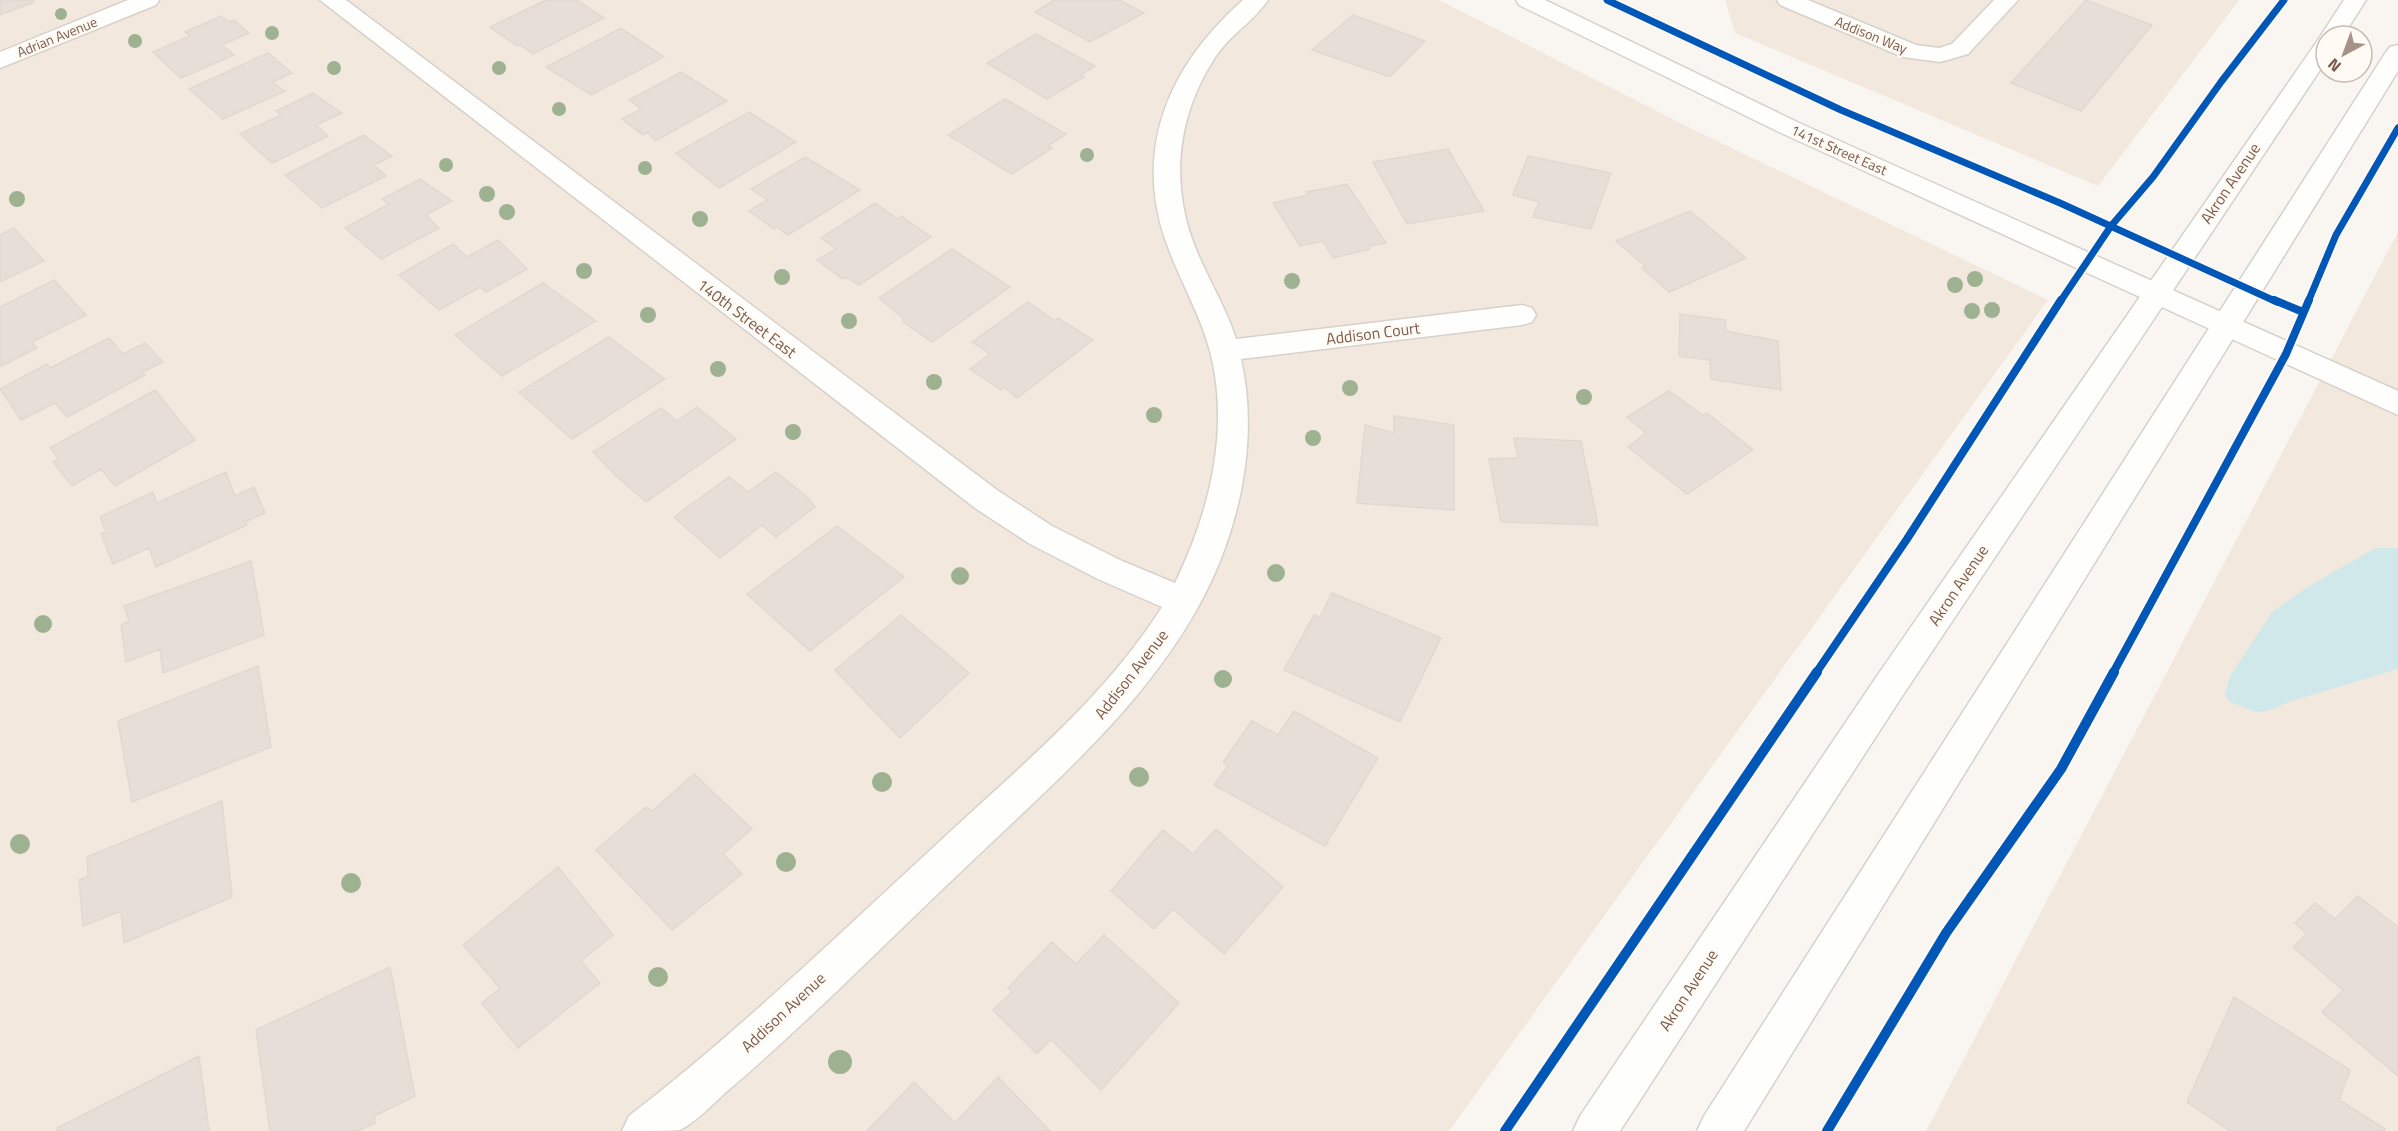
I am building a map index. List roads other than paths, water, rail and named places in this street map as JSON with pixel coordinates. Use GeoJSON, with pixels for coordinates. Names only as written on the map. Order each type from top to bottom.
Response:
{"type":"FeatureCollection","features":[{"type":"Feature","properties":{"kind":"street","name":"Adrian Avenue"},"geometry":{"type":"LineString","coordinates":[[0,61],[148,0]]}},
{"type":"Feature","properties":{"kind":"street","name":"140th Street East"},"geometry":{"type":"LineString","coordinates":[[331,0],[986,499],[1041,535],[1110,570],[1184,601]]}},
{"type":"Feature","properties":{"kind":"street","name":"Addison Avenue"},"geometry":{"type":"LineString","coordinates":[[644,1131],[747,1047],[1093,723],[1144,662],[1184,601],[1213,534],[1229,469],[1232,407],[1230,378],[1224,351],[1210,309],[1178,236],[1170,208],[1166,159],[1170,129],[1177,104],[1189,77],[1218,35],[1257,0]]}},
{"type":"Feature","properties":{"kind":"street","name":"141st Street East"},"geometry":{"type":"LineString","coordinates":[[1527,0],[1788,127],[2398,404]]}},
{"type":"Feature","properties":{"kind":"street","name":"Addison Way"},"geometry":{"type":"LineString","coordinates":[[1788,0],[1911,52],[1940,55],[1960,50],[2007,0]]}},
{"type":"Feature","properties":{"kind":"street"},"geometry":{"type":"LineString","coordinates":[[2339,24],[2355,0]]}},
{"type":"Feature","properties":{"kind":"street"},"geometry":{"type":"LineString","coordinates":[[1719,1131],[2398,52]]}},
{"type":"Feature","properties":{"kind":"street","name":"Akron Avenue"},"geometry":{"type":"LineString","coordinates":[[1595,1131],[1889,687],[2314,61]]}},
{"type":"Feature","properties":{"kind":"street","name":"Addison Court"},"geometry":{"type":"LineString","coordinates":[[1224,351],[1522,315]]}},
{"type":"Feature","properties":{"kind":"water"},"geometry":{"type":"Polygon","coordinates":[[[2375,548],[2398,548],[2398,669],[2292,701],[2267,711],[2256,712],[2230,702],[2225,695],[2230,676],[2272,612],[2309,586],[2375,548]]]}}]}
